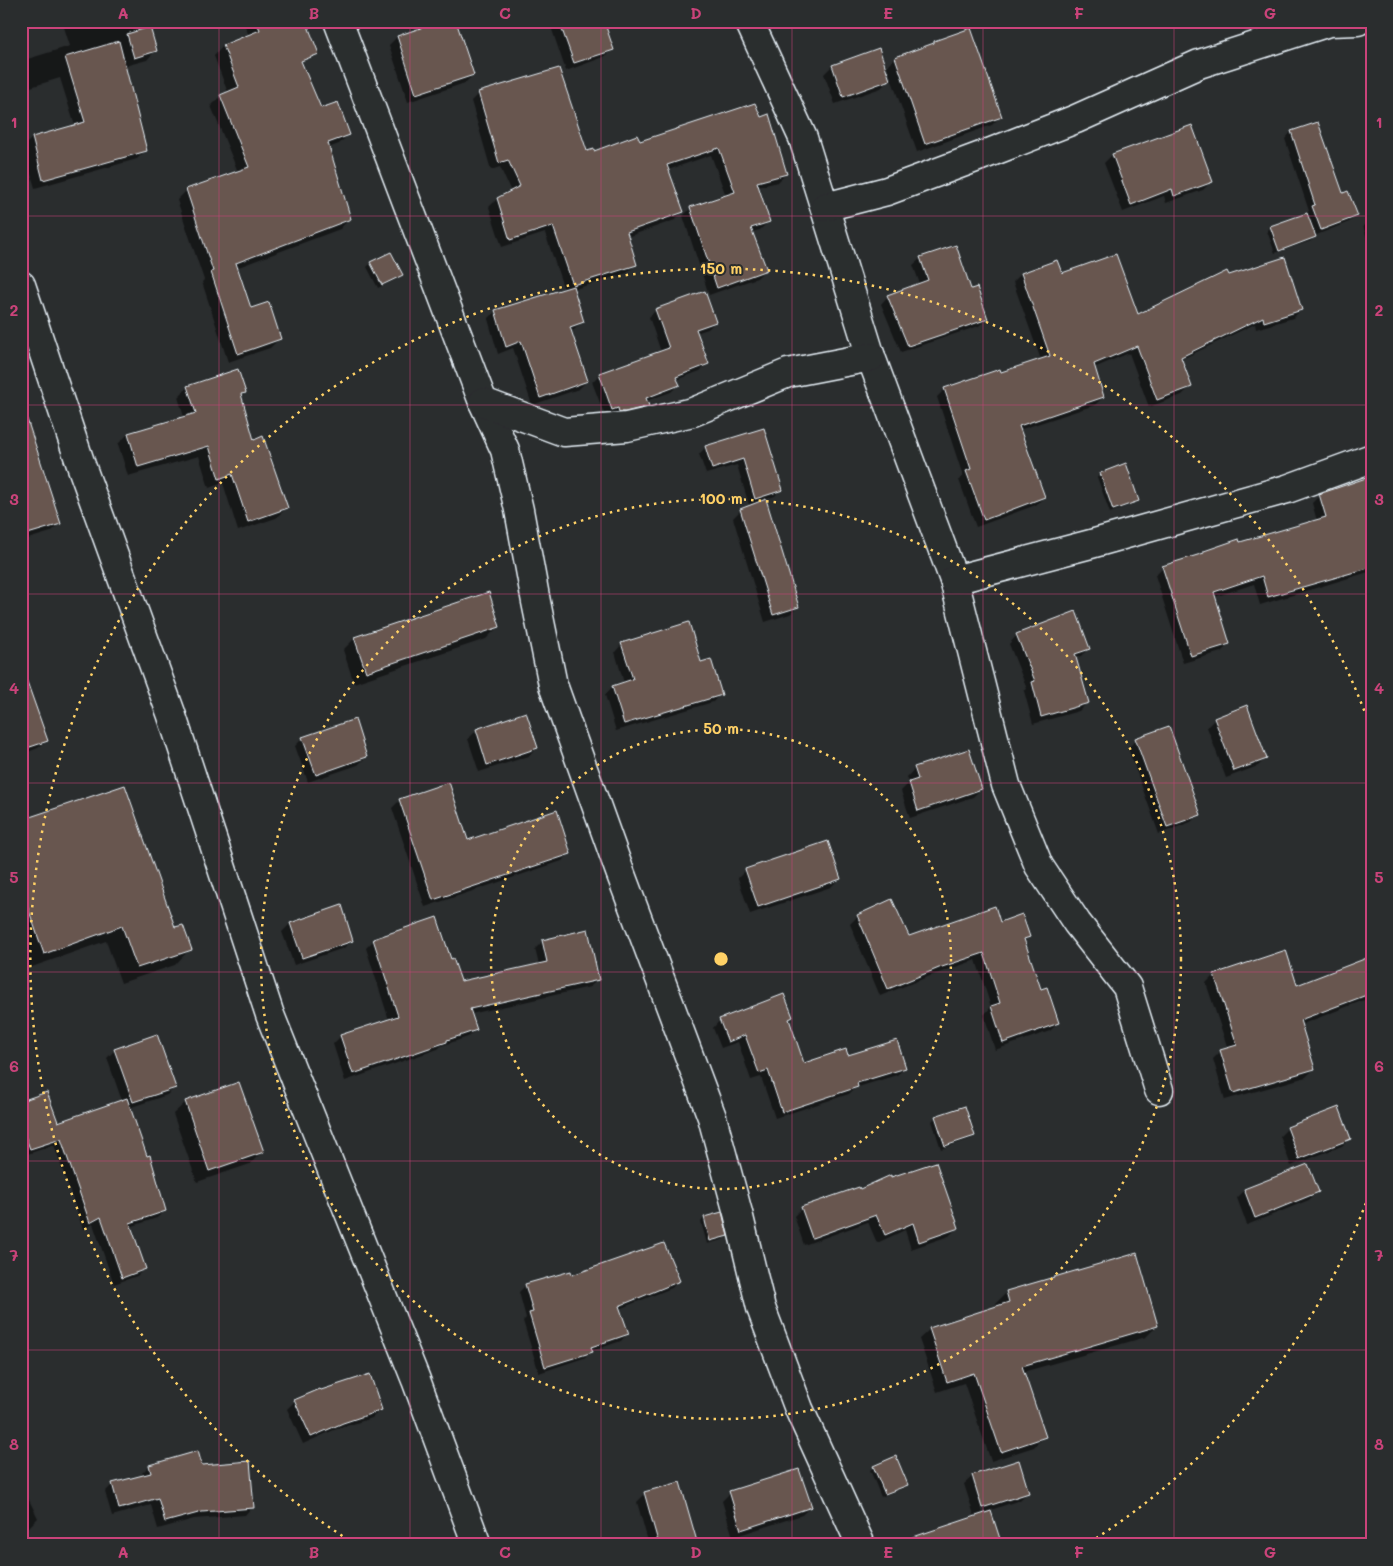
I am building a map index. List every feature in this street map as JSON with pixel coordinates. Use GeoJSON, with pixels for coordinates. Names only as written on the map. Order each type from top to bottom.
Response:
{"type":"FeatureCollection","features":[{"type":"Feature","properties":{"kind":"street"},"geometry":{"type":"LineString","coordinates":[[338,21],[483,402],[505,450],[519,510],[553,685],[620,872],[712,1118],[761,1308],[799,1409],[861,1545]]}},
{"type":"Feature","properties":{"kind":"street"},"geometry":{"type":"LineString","coordinates":[[749,21],[803,138],[871,357],[954,580],[1006,785],[1039,866],[1076,923],[1127,987],[1159,1090]]}},
{"type":"Feature","properties":{"kind":"street"},"geometry":{"type":"LineString","coordinates":[[825,208],[887,191],[981,156],[1076,119],[1199,64],[1329,22],[1358,21]]}},
{"type":"Feature","properties":{"kind":"street"},"geometry":{"type":"LineString","coordinates":[[21,285],[81,465],[171,713],[270,1015],[416,1380],[477,1545]]}},
{"type":"Feature","properties":{"kind":"street"},"geometry":{"type":"LineString","coordinates":[[483,402],[564,432],[628,427],[693,412],[788,373],[871,357]]}},
{"type":"Feature","properties":{"kind":"street"},"geometry":{"type":"LineString","coordinates":[[954,580],[1092,544],[1287,489],[1372,458]]}},
{"type":"Feature","properties":{"kind":"building"},"geometry":{"type":"Polygon","coordinates":[[[256,21],[306,21],[319,54],[301,61],[321,108],[338,102],[350,135],[328,143],[351,219],[236,263],[251,308],[269,302],[281,339],[238,354],[186,189],[249,167],[220,95],[239,87],[223,45],[260,30],[256,21]]]}},
{"type":"Feature","properties":{"kind":"building"},"geometry":{"type":"Polygon","coordinates":[[[441,21],[456,21],[474,75],[416,94],[397,36],[441,21]]]}},
{"type":"Feature","properties":{"kind":"building"},"geometry":{"type":"Polygon","coordinates":[[[559,21],[604,21],[614,50],[574,63],[559,21]]]}},
{"type":"Feature","properties":{"kind":"building"},"geometry":{"type":"Polygon","coordinates":[[[150,27],[157,51],[134,58],[127,34],[150,27]]]}},
{"type":"Feature","properties":{"kind":"building"},"geometry":{"type":"Polygon","coordinates":[[[971,28],[1002,117],[925,144],[895,57],[971,28]]]}},
{"type":"Feature","properties":{"kind":"building"},"geometry":{"type":"Polygon","coordinates":[[[119,41],[147,151],[43,180],[32,137],[85,122],[65,57],[119,41]]]}},
{"type":"Feature","properties":{"kind":"building"},"geometry":{"type":"Polygon","coordinates":[[[879,48],[890,80],[843,97],[832,65],[879,48]]]}},
{"type":"Feature","properties":{"kind":"building"},"geometry":{"type":"Polygon","coordinates":[[[559,68],[587,151],[594,149],[594,151],[637,135],[640,141],[755,103],[761,117],[769,114],[787,174],[757,182],[770,222],[751,228],[767,270],[717,288],[690,207],[735,192],[719,148],[667,165],[684,212],[627,232],[637,265],[573,285],[553,226],[510,240],[497,198],[520,186],[508,160],[499,163],[478,92],[559,68]]]}},
{"type":"Feature","properties":{"kind":"building"},"geometry":{"type":"Polygon","coordinates":[[[1318,122],[1343,193],[1348,191],[1358,216],[1321,230],[1312,206],[1315,205],[1291,131],[1318,122]]]}},
{"type":"Feature","properties":{"kind":"building"},"geometry":{"type":"Polygon","coordinates":[[[1192,125],[1213,182],[1174,196],[1172,189],[1131,205],[1112,154],[1192,125]]]}},
{"type":"Feature","properties":{"kind":"building"},"geometry":{"type":"Polygon","coordinates":[[[1307,213],[1316,237],[1279,251],[1270,226],[1307,213]]]}},
{"type":"Feature","properties":{"kind":"building"},"geometry":{"type":"Polygon","coordinates":[[[956,245],[971,289],[977,287],[988,319],[908,346],[887,295],[928,280],[920,257],[956,245]]]}},
{"type":"Feature","properties":{"kind":"building"},"geometry":{"type":"Polygon","coordinates":[[[391,252],[403,275],[382,285],[370,262],[391,252]]]}},
{"type":"Feature","properties":{"kind":"building"},"geometry":{"type":"Polygon","coordinates":[[[1116,254],[1138,314],[1227,271],[1229,275],[1285,257],[1302,310],[1264,322],[1263,317],[1181,357],[1192,387],[1157,400],[1137,346],[1094,364],[1104,397],[1019,426],[1045,497],[984,520],[966,471],[971,469],[944,388],[1000,369],[1001,372],[1050,356],[1021,273],[1057,260],[1062,273],[1116,254]]]}},
{"type":"Feature","properties":{"kind":"building"},"geometry":{"type":"Polygon","coordinates":[[[573,286],[584,322],[570,327],[588,381],[540,398],[521,341],[506,347],[495,310],[573,286]]]}},
{"type":"Feature","properties":{"kind":"building"},"geometry":{"type":"Polygon","coordinates":[[[705,291],[716,322],[696,329],[709,364],[676,377],[680,385],[646,398],[649,406],[625,412],[619,412],[618,408],[612,410],[599,373],[669,348],[655,309],[705,291]]]}},
{"type":"Feature","properties":{"kind":"building"},"geometry":{"type":"Polygon","coordinates":[[[238,369],[246,393],[241,394],[254,440],[263,436],[288,508],[248,522],[232,474],[219,479],[209,446],[138,467],[128,433],[196,413],[187,386],[238,369]]]}},
{"type":"Feature","properties":{"kind":"building"},"geometry":{"type":"Polygon","coordinates":[[[21,416],[26,416],[61,524],[21,536],[21,416]]]}},
{"type":"Feature","properties":{"kind":"building"},"geometry":{"type":"Polygon","coordinates":[[[764,428],[783,490],[755,499],[743,459],[712,469],[705,446],[764,428]]]}},
{"type":"Feature","properties":{"kind":"building"},"geometry":{"type":"Polygon","coordinates":[[[1126,463],[1139,501],[1113,510],[1100,473],[1126,463]]]}},
{"type":"Feature","properties":{"kind":"building"},"geometry":{"type":"Polygon","coordinates":[[[1372,476],[1372,567],[1268,597],[1262,576],[1214,592],[1230,644],[1191,656],[1162,566],[1204,553],[1204,551],[1239,539],[1240,542],[1326,517],[1319,494],[1372,476]]]}},
{"type":"Feature","properties":{"kind":"building"},"geometry":{"type":"Polygon","coordinates":[[[766,499],[799,607],[773,615],[740,509],[766,499]]]}},
{"type":"Feature","properties":{"kind":"building"},"geometry":{"type":"Polygon","coordinates":[[[489,592],[500,627],[366,672],[354,637],[489,592]]]}},
{"type":"Feature","properties":{"kind":"building"},"geometry":{"type":"Polygon","coordinates":[[[1076,611],[1090,649],[1075,654],[1089,703],[1041,717],[1032,682],[1035,681],[1016,634],[1076,611]]]}},
{"type":"Feature","properties":{"kind":"building"},"geometry":{"type":"Polygon","coordinates":[[[689,622],[701,662],[711,659],[722,695],[624,724],[612,686],[633,679],[621,643],[689,622]]]}},
{"type":"Feature","properties":{"kind":"building"},"geometry":{"type":"Polygon","coordinates":[[[25,676],[48,741],[21,750],[21,677],[25,676]]]}},
{"type":"Feature","properties":{"kind":"building"},"geometry":{"type":"Polygon","coordinates":[[[1247,705],[1267,759],[1234,771],[1214,718],[1247,705]]]}},
{"type":"Feature","properties":{"kind":"building"},"geometry":{"type":"Polygon","coordinates":[[[526,712],[538,748],[487,765],[476,729],[526,712]]]}},
{"type":"Feature","properties":{"kind":"building"},"geometry":{"type":"Polygon","coordinates":[[[355,719],[367,757],[316,775],[302,737],[355,719]]]}},
{"type":"Feature","properties":{"kind":"building"},"geometry":{"type":"Polygon","coordinates":[[[1169,726],[1201,815],[1167,827],[1135,738],[1169,726]]]}},
{"type":"Feature","properties":{"kind":"building"},"geometry":{"type":"Polygon","coordinates":[[[969,749],[982,789],[918,811],[909,782],[918,779],[914,767],[969,749]]]}},
{"type":"Feature","properties":{"kind":"building"},"geometry":{"type":"Polygon","coordinates":[[[449,782],[468,840],[557,810],[571,854],[433,900],[399,799],[449,782]]]}},
{"type":"Feature","properties":{"kind":"building"},"geometry":{"type":"Polygon","coordinates":[[[125,785],[175,927],[183,925],[192,950],[137,968],[122,926],[44,954],[21,888],[21,820],[125,785]]]}},
{"type":"Feature","properties":{"kind":"building"},"geometry":{"type":"Polygon","coordinates":[[[828,841],[841,879],[758,907],[745,869],[828,841]]]}},
{"type":"Feature","properties":{"kind":"building"},"geometry":{"type":"Polygon","coordinates":[[[892,899],[909,936],[995,906],[1000,922],[1022,914],[1030,937],[1024,939],[1041,989],[1047,987],[1059,1023],[1003,1043],[991,1006],[1000,1003],[984,953],[939,968],[888,989],[857,915],[892,899]]]}},
{"type":"Feature","properties":{"kind":"building"},"geometry":{"type":"Polygon","coordinates":[[[342,905],[353,941],[302,958],[290,923],[342,905]]]}},
{"type":"Feature","properties":{"kind":"building"},"geometry":{"type":"Polygon","coordinates":[[[437,917],[451,959],[453,958],[461,981],[547,962],[542,940],[588,929],[599,980],[470,1009],[477,1030],[353,1074],[340,1035],[398,1016],[373,939],[437,917]]]}},
{"type":"Feature","properties":{"kind":"building"},"geometry":{"type":"Polygon","coordinates":[[[1286,950],[1297,985],[1372,956],[1372,993],[1300,1020],[1315,1069],[1233,1093],[1220,1050],[1237,1045],[1214,974],[1286,950]]]}},
{"type":"Feature","properties":{"kind":"building"},"geometry":{"type":"Polygon","coordinates":[[[784,994],[793,1017],[789,1019],[804,1063],[846,1049],[848,1055],[897,1040],[906,1068],[857,1083],[858,1087],[782,1112],[768,1070],[759,1073],[745,1035],[728,1042],[719,1019],[784,994]]]}},
{"type":"Feature","properties":{"kind":"building"},"geometry":{"type":"Polygon","coordinates":[[[157,1034],[176,1088],[133,1102],[114,1049],[157,1034]]]}},
{"type":"Feature","properties":{"kind":"building"},"geometry":{"type":"Polygon","coordinates":[[[239,1082],[264,1152],[209,1171],[185,1101],[239,1082]]]}},
{"type":"Feature","properties":{"kind":"building"},"geometry":{"type":"Polygon","coordinates":[[[47,1092],[58,1122],[127,1098],[147,1156],[150,1155],[166,1211],[130,1223],[146,1269],[122,1278],[101,1217],[90,1223],[61,1139],[30,1149],[21,1125],[21,1101],[47,1092]]]}},
{"type":"Feature","properties":{"kind":"building"},"geometry":{"type":"Polygon","coordinates":[[[965,1106],[975,1136],[945,1146],[935,1116],[965,1106]]]}},
{"type":"Feature","properties":{"kind":"building"},"geometry":{"type":"Polygon","coordinates":[[[1339,1107],[1351,1139],[1299,1159],[1287,1127],[1339,1107]]]}},
{"type":"Feature","properties":{"kind":"building"},"geometry":{"type":"Polygon","coordinates":[[[936,1162],[959,1228],[919,1242],[913,1223],[885,1235],[876,1215],[812,1238],[801,1207],[859,1187],[860,1189],[891,1175],[891,1177],[936,1162]]]}},
{"type":"Feature","properties":{"kind":"building"},"geometry":{"type":"Polygon","coordinates":[[[1308,1164],[1319,1192],[1255,1218],[1244,1189],[1308,1164]]]}},
{"type":"Feature","properties":{"kind":"building"},"geometry":{"type":"Polygon","coordinates":[[[722,1212],[728,1236],[710,1241],[704,1217],[722,1212]]]}},
{"type":"Feature","properties":{"kind":"building"},"geometry":{"type":"Polygon","coordinates":[[[664,1243],[680,1281],[619,1306],[629,1334],[591,1347],[593,1352],[545,1367],[529,1313],[533,1312],[525,1284],[571,1271],[572,1275],[664,1243]]]}},
{"type":"Feature","properties":{"kind":"building"},"geometry":{"type":"Polygon","coordinates":[[[1137,1253],[1158,1326],[1022,1366],[1046,1437],[1001,1452],[974,1373],[947,1382],[929,1328],[1009,1302],[1006,1291],[1137,1253]]]}},
{"type":"Feature","properties":{"kind":"building"},"geometry":{"type":"Polygon","coordinates":[[[370,1374],[382,1410],[343,1423],[311,1437],[294,1400],[320,1389],[370,1374]]]}},
{"type":"Feature","properties":{"kind":"building"},"geometry":{"type":"Polygon","coordinates":[[[198,1451],[202,1465],[250,1461],[254,1508],[202,1512],[165,1522],[158,1498],[119,1509],[112,1483],[151,1473],[149,1465],[198,1451]]]}},
{"type":"Feature","properties":{"kind":"building"},"geometry":{"type":"Polygon","coordinates":[[[896,1456],[908,1485],[885,1494],[873,1466],[896,1456]]]}},
{"type":"Feature","properties":{"kind":"building"},"geometry":{"type":"Polygon","coordinates":[[[1019,1460],[1029,1493],[982,1508],[972,1475],[1019,1460]]]}},
{"type":"Feature","properties":{"kind":"building"},"geometry":{"type":"Polygon","coordinates":[[[799,1469],[812,1507],[741,1530],[729,1491],[799,1469]]]}},
{"type":"Feature","properties":{"kind":"building"},"geometry":{"type":"Polygon","coordinates":[[[680,1482],[698,1545],[659,1545],[644,1492],[680,1482]]]}},
{"type":"Feature","properties":{"kind":"building"},"geometry":{"type":"Polygon","coordinates":[[[991,1511],[1002,1545],[905,1545],[904,1540],[991,1511]]]}}]}
